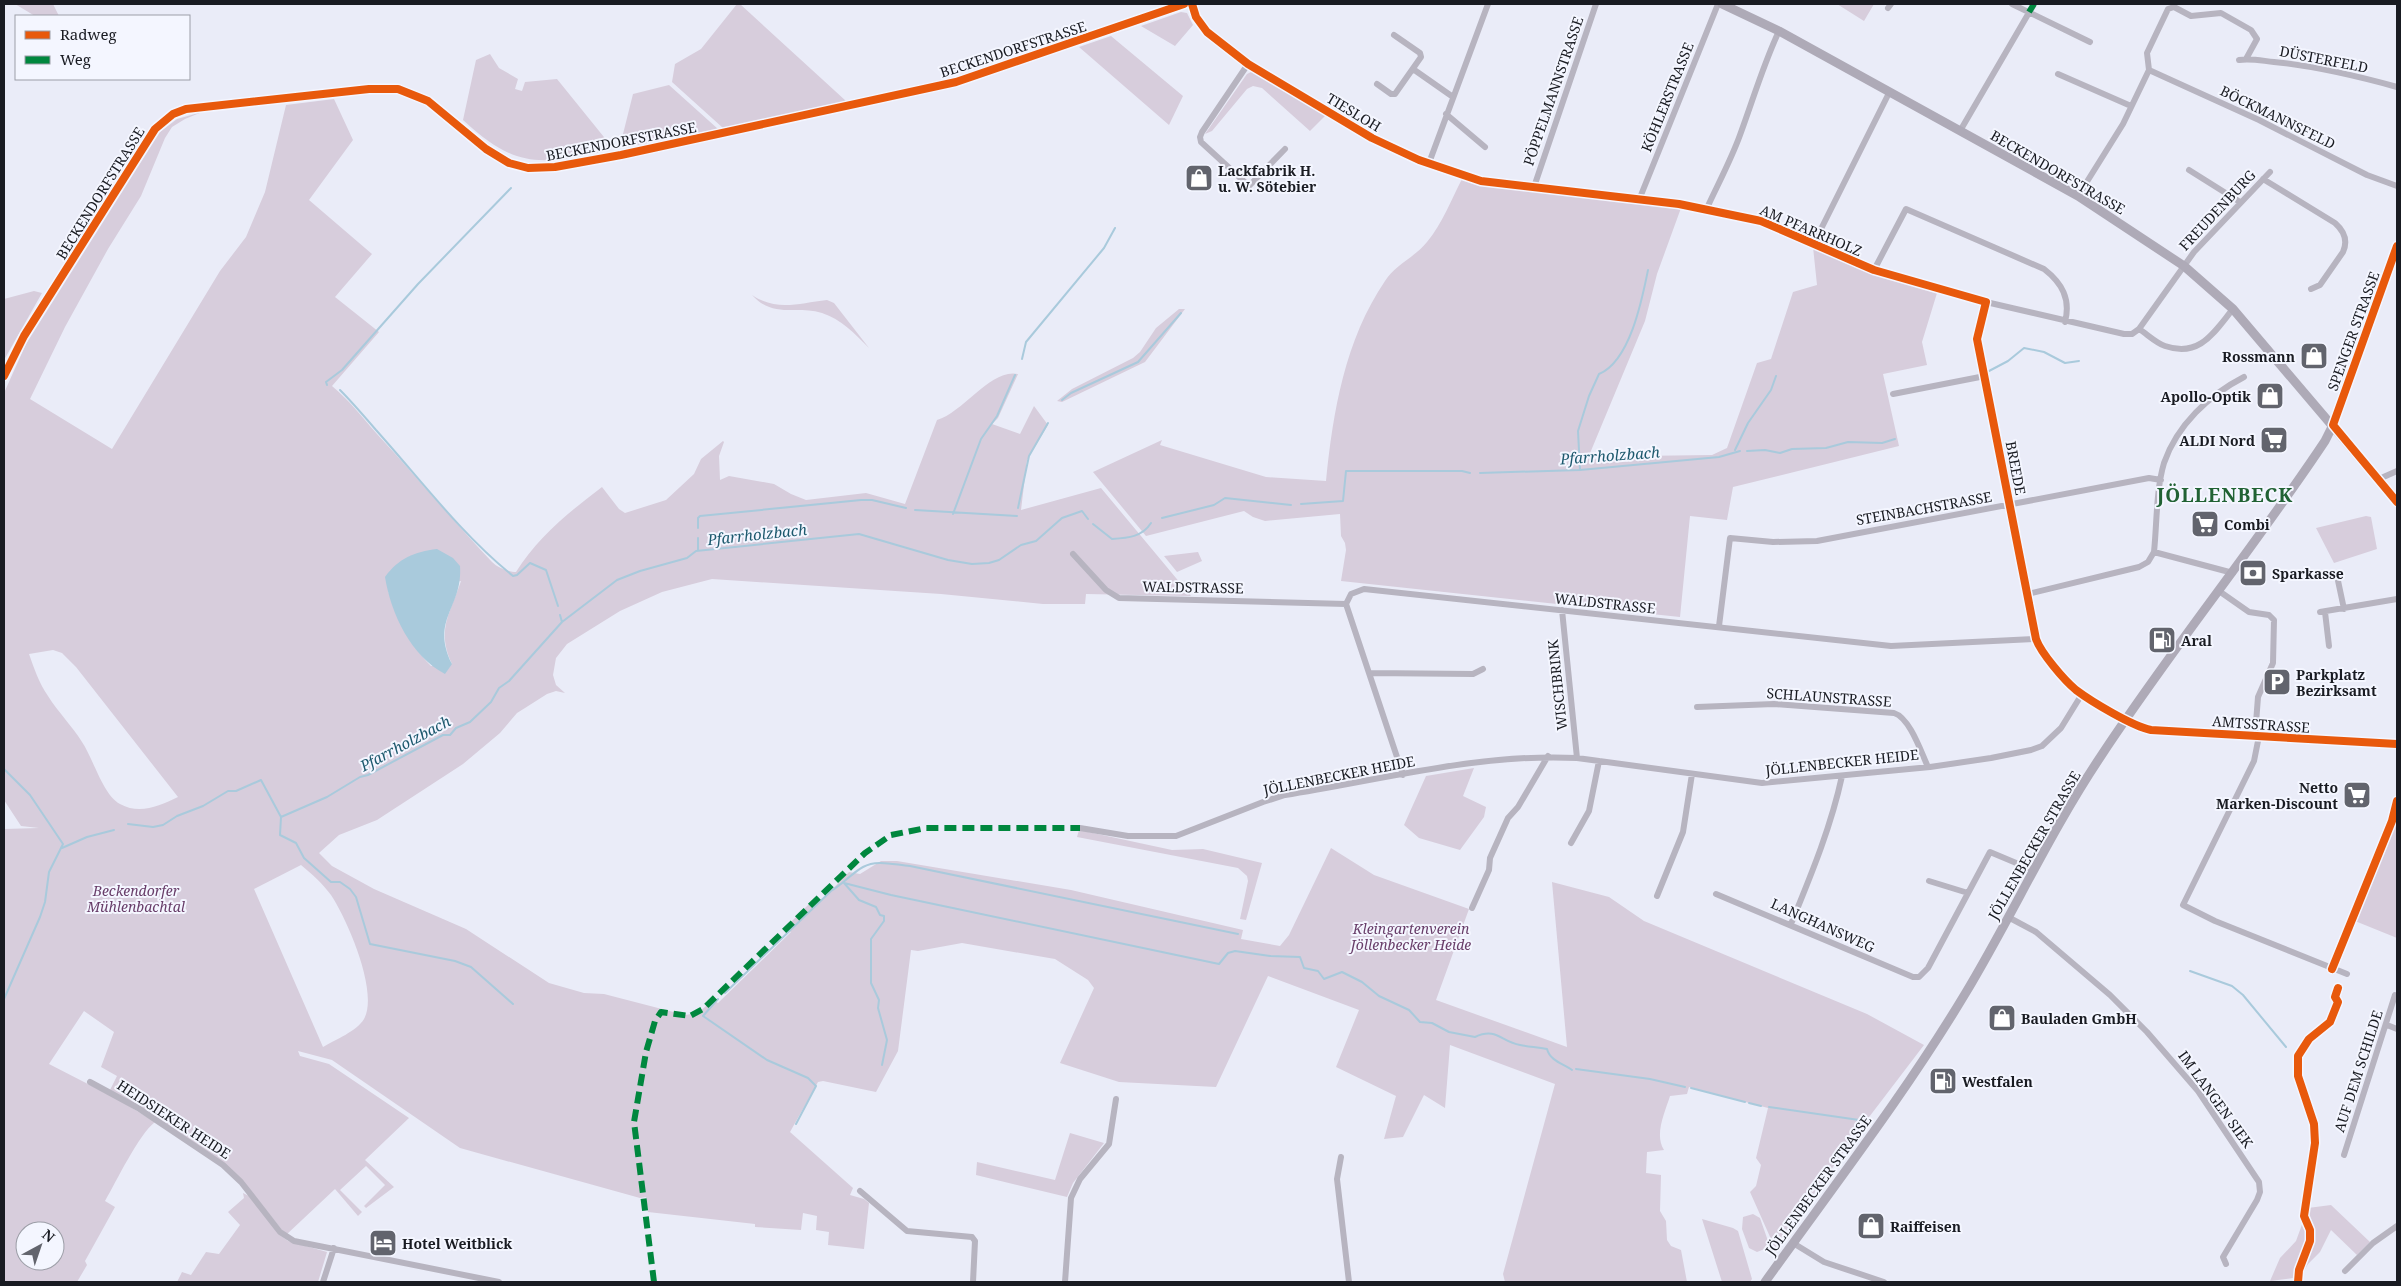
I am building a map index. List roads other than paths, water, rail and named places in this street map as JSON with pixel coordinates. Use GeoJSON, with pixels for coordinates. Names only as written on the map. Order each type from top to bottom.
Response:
{"type":"FeatureCollection","features":[{"type":"Feature","properties":{"kind":"main road","name":"BECKENDORFSTRASSE"},"geometry":{"type":"LineString","coordinates":[[4,376],[24,336],[155,129],[173,114],[186,109],[368,89],[398,89],[436,106],[497,156],[528,168],[548,168],[621,155],[956,82],[1184,4]]}},
{"type":"Feature","properties":{"kind":"main road","name":"BECKENDORFSTRASSE"},"geometry":{"type":"LineString","coordinates":[[1722,4],[1779,31],[2078,196],[2184,266],[2233,309],[2397,502]]}},
{"type":"Feature","properties":{"kind":"main road","name":"SPENGER STRASSE"},"geometry":{"type":"LineString","coordinates":[[2333,425],[2397,246]]}},
{"type":"Feature","properties":{"kind":"main road","name":"JÖLLENBECKER STRASSE"},"geometry":{"type":"LineString","coordinates":[[1765,1282],[1929,1052],[2008,917],[2080,788],[2126,719],[2233,573],[2311,461],[2333,425]]}},
{"type":"Feature","properties":{"kind":"street","name":"TIESLOH"},"geometry":{"type":"LineString","coordinates":[[1192,4],[1196,17],[1207,32],[1248,64],[1372,138],[1429,163],[1481,182],[1534,187]]}},
{"type":"Feature","properties":{"kind":"street"},"geometry":{"type":"LineString","coordinates":[[1429,163],[1488,4]]}},
{"type":"Feature","properties":{"kind":"street","name":"PÖPPELMANNSTRASSE"},"geometry":{"type":"LineString","coordinates":[[1534,187],[1596,4]]}},
{"type":"Feature","properties":{"kind":"street","name":"KÖHLERSTRASSE"},"geometry":{"type":"LineString","coordinates":[[1640,200],[1718,4]]}},
{"type":"Feature","properties":{"kind":"street"},"geometry":{"type":"LineString","coordinates":[[2012,4],[2090,42]]}},
{"type":"Feature","properties":{"kind":"street"},"geometry":{"type":"LineString","coordinates":[[1960,131],[2034,4]]}},
{"type":"Feature","properties":{"kind":"street","name":"DÜSTERFELD"},"geometry":{"type":"LineString","coordinates":[[2148,70],[2147,53],[2168,10],[2174,7],[2191,16],[2221,13],[2252,30],[2257,39],[2243,60],[2297,65],[2359,77],[2397,87]]}},
{"type":"Feature","properties":{"kind":"street"},"geometry":{"type":"LineString","coordinates":[[1707,208],[1740,135],[1761,79],[1764,64],[1779,31]]}},
{"type":"Feature","properties":{"kind":"street"},"geometry":{"type":"LineString","coordinates":[[1376,84],[1391,94],[1395,94],[1421,57],[1420,53],[1394,35]]}},
{"type":"Feature","properties":{"kind":"street"},"geometry":{"type":"LineString","coordinates":[[1248,64],[1202,132],[1200,137],[1202,142],[1249,186],[1285,149]]}},
{"type":"Feature","properties":{"kind":"street"},"geometry":{"type":"LineString","coordinates":[[1413,69],[1453,97]]}},
{"type":"Feature","properties":{"kind":"street"},"geometry":{"type":"LineString","coordinates":[[2078,196],[2123,124],[2148,70]]}},
{"type":"Feature","properties":{"kind":"street","name":"BÖCKMANNSFELD"},"geometry":{"type":"LineString","coordinates":[[2148,70],[2259,120],[2367,175],[2397,186]]}},
{"type":"Feature","properties":{"kind":"street"},"geometry":{"type":"LineString","coordinates":[[2058,74],[2131,106]]}},
{"type":"Feature","properties":{"kind":"street"},"geometry":{"type":"LineString","coordinates":[[1813,245],[1889,92]]}},
{"type":"Feature","properties":{"kind":"street"},"geometry":{"type":"LineString","coordinates":[[1446,114],[1485,148]]}},
{"type":"Feature","properties":{"kind":"street"},"geometry":{"type":"LineString","coordinates":[[2189,170],[2240,202]]}},
{"type":"Feature","properties":{"kind":"street","name":"FREUDENBURG"},"geometry":{"type":"LineString","coordinates":[[2184,266],[2240,202],[2270,172]]}},
{"type":"Feature","properties":{"kind":"street"},"geometry":{"type":"LineString","coordinates":[[2263,179],[2335,223],[2344,234],[2345,246],[2343,252],[2320,285],[2311,289]]}},
{"type":"Feature","properties":{"kind":"street","name":"AM PFARRHOLZ"},"geometry":{"type":"LineString","coordinates":[[1534,187],[1707,208],[1761,221],[1874,270],[1986,302],[2065,322],[2124,334],[2132,334],[2139,328]]}},
{"type":"Feature","properties":{"kind":"street","name":"AM PFARRHOLZ"},"geometry":{"type":"LineString","coordinates":[[1874,270],[1906,209],[2044,269],[2062,287],[2066,298],[2067,313],[2065,322]]}},
{"type":"Feature","properties":{"kind":"street"},"geometry":{"type":"LineString","coordinates":[[2184,266],[2139,328],[2164,346],[2197,347],[2208,339],[2233,309]]}},
{"type":"Feature","properties":{"kind":"street","name":"BREEDE"},"geometry":{"type":"LineString","coordinates":[[1986,302],[1977,338],[2036,639]]}},
{"type":"Feature","properties":{"kind":"street"},"geometry":{"type":"LineString","coordinates":[[1893,394],[1985,376]]}},
{"type":"Feature","properties":{"kind":"street"},"geometry":{"type":"LineString","coordinates":[[2028,594],[2139,567],[2148,562],[2154,552],[2164,463],[2194,415],[2211,398],[2244,377]]}},
{"type":"Feature","properties":{"kind":"street"},"geometry":{"type":"LineString","coordinates":[[2379,479],[2397,471]]}},
{"type":"Feature","properties":{"kind":"street","name":"STEINBACHSTRASSE"},"geometry":{"type":"LineString","coordinates":[[1719,626],[1730,538],[1773,542],[1817,540],[2150,478],[2161,480]]}},
{"type":"Feature","properties":{"kind":"street"},"geometry":{"type":"LineString","coordinates":[[2154,552],[2233,573]]}},
{"type":"Feature","properties":{"kind":"street","name":"WALDSTRASSE"},"geometry":{"type":"LineString","coordinates":[[1073,554],[1106,590],[1119,598],[1346,604],[1352,594],[1364,588],[1891,646],[2036,639]]}},
{"type":"Feature","properties":{"kind":"street"},"geometry":{"type":"LineString","coordinates":[[2337,576],[2344,609]]}},
{"type":"Feature","properties":{"kind":"street"},"geometry":{"type":"LineString","coordinates":[[2219,591],[2249,612],[2267,615],[2274,620],[2273,663],[2258,697],[2254,760],[2183,906],[2347,974]]}},
{"type":"Feature","properties":{"kind":"street"},"geometry":{"type":"LineString","coordinates":[[2328,646],[2323,612],[2397,599]]}},
{"type":"Feature","properties":{"kind":"street"},"geometry":{"type":"LineString","coordinates":[[1346,604],[1403,775]]}},
{"type":"Feature","properties":{"kind":"street","name":"WISCHBRINK"},"geometry":{"type":"LineString","coordinates":[[1562,610],[1577,758]]}},
{"type":"Feature","properties":{"kind":"street"},"geometry":{"type":"LineString","coordinates":[[2036,639],[2042,651],[2082,694],[2126,719]]}},
{"type":"Feature","properties":{"kind":"street"},"geometry":{"type":"LineString","coordinates":[[1369,673],[1473,674],[1483,668]]}},
{"type":"Feature","properties":{"kind":"street","name":"JÖLLENBECKER HEIDE"},"geometry":{"type":"LineString","coordinates":[[1080,828],[1128,836],[1176,836],[1263,802],[1285,796],[1476,763],[1548,756],[1577,758],[1762,783],[1928,767],[1991,758],[2042,746],[2061,728],[2082,694]]}},
{"type":"Feature","properties":{"kind":"street","name":"SCHLAUNSTRASSE"},"geometry":{"type":"LineString","coordinates":[[1697,707],[1774,704],[1894,713],[1901,716],[1906,722],[1928,767]]}},
{"type":"Feature","properties":{"kind":"street","name":"AMTSSTRASSE"},"geometry":{"type":"LineString","coordinates":[[2126,719],[2151,730],[2397,744]]}},
{"type":"Feature","properties":{"kind":"street"},"geometry":{"type":"LineString","coordinates":[[1472,908],[1489,870],[1490,858],[1508,818],[1518,807],[1548,756]]}},
{"type":"Feature","properties":{"kind":"street"},"geometry":{"type":"LineString","coordinates":[[1570,843],[1589,811],[1599,761]]}},
{"type":"Feature","properties":{"kind":"street"},"geometry":{"type":"LineString","coordinates":[[1657,896],[1683,832],[1692,774]]}},
{"type":"Feature","properties":{"kind":"street"},"geometry":{"type":"LineString","coordinates":[[1791,924],[1823,844],[1836,806],[1842,776]]}},
{"type":"Feature","properties":{"kind":"street"},"geometry":{"type":"LineString","coordinates":[[1929,881],[1968,893],[1990,852],[2033,870]]}},
{"type":"Feature","properties":{"kind":"street","name":"LANGHANSWEG"},"geometry":{"type":"LineString","coordinates":[[1716,894],[1791,924],[1907,976],[1919,977],[1928,968],[1968,893]]}},
{"type":"Feature","properties":{"kind":"street","name":"IM LANGEN SIEK"},"geometry":{"type":"LineString","coordinates":[[2008,917],[2036,932],[2093,980],[2168,1053],[2198,1091],[2259,1182],[2260,1192],[2257,1200],[2223,1257],[2226,1264]]}},
{"type":"Feature","properties":{"kind":"street","name":"AUF DEM SCHILDE"},"geometry":{"type":"LineString","coordinates":[[2344,1155],[2395,995]]}},
{"type":"Feature","properties":{"kind":"street"},"geometry":{"type":"LineString","coordinates":[[2387,1025],[2397,1029]]}},
{"type":"Feature","properties":{"kind":"street","name":"HEIDSIEKER HEIDE"},"geometry":{"type":"LineString","coordinates":[[90,1082],[138,1108],[223,1165],[241,1182],[280,1232],[294,1241],[499,1282]]}},
{"type":"Feature","properties":{"kind":"street"},"geometry":{"type":"LineString","coordinates":[[1066,1282],[1071,1198],[1080,1178],[1109,1144],[1116,1099]]}},
{"type":"Feature","properties":{"kind":"street"},"geometry":{"type":"LineString","coordinates":[[1341,1157],[1337,1179],[1350,1282]]}},
{"type":"Feature","properties":{"kind":"street"},"geometry":{"type":"LineString","coordinates":[[860,1191],[907,1231],[972,1237],[975,1241],[972,1282]]}},
{"type":"Feature","properties":{"kind":"street"},"geometry":{"type":"LineString","coordinates":[[2345,1271],[2373,1243],[2397,1226]]}},
{"type":"Feature","properties":{"kind":"street"},"geometry":{"type":"LineString","coordinates":[[1794,1243],[1824,1262],[1884,1282]]}},
{"type":"Feature","properties":{"kind":"street"},"geometry":{"type":"LineString","coordinates":[[322,1282],[334,1248]]}},
{"type":"Feature","properties":{"kind":"water"},"geometry":{"type":"Polygon","coordinates":[[[437,549],[453,558],[460,566],[460,580],[444,636],[446,649],[452,664],[445,674],[422,656],[404,633],[392,605],[385,577],[390,570],[408,557],[437,549]]]}},
{"type":"Feature","properties":{"kind":"waterway"},"geometry":{"type":"LineString","coordinates":[[327,385],[326,382],[342,370],[418,284],[511,188]]}},
{"type":"Feature","properties":{"kind":"waterway"},"geometry":{"type":"LineString","coordinates":[[1022,359],[1026,342],[1104,248],[1115,228]]}},
{"type":"Feature","properties":{"kind":"waterway"},"geometry":{"type":"LineString","coordinates":[[1580,470],[1578,431],[1589,396],[1599,374],[1610,367],[1627,343],[1638,313],[1648,270]]}},
{"type":"Feature","properties":{"kind":"waterway"},"geometry":{"type":"LineString","coordinates":[[1062,400],[1071,393],[1138,362],[1181,313]]}},
{"type":"Feature","properties":{"kind":"waterway"},"geometry":{"type":"LineString","coordinates":[[1989,371],[2008,361],[2024,348],[2044,352],[2065,363],[2079,361]]}},
{"type":"Feature","properties":{"kind":"waterway"},"geometry":{"type":"LineString","coordinates":[[953,514],[981,439],[997,416],[1015,375]]}},
{"type":"Feature","properties":{"kind":"waterway"},"geometry":{"type":"LineString","coordinates":[[1735,450],[1748,423],[1771,390],[1776,376]]}},
{"type":"Feature","properties":{"kind":"waterway"},"geometry":{"type":"LineString","coordinates":[[340,390],[458,524],[494,560],[513,576],[517,575],[530,563],[546,570],[558,606]]}},
{"type":"Feature","properties":{"kind":"waterway"},"geometry":{"type":"LineString","coordinates":[[1018,508],[1029,456],[1048,423]]}},
{"type":"Feature","properties":{"kind":"waterway","name":"Pfarrholzbach"},"geometry":{"type":"LineString","coordinates":[[1747,451],[1765,450],[1780,453],[1792,449],[1826,448],[1848,442],[1882,443],[1895,439]]}},
{"type":"Feature","properties":{"kind":"waterway","name":"Pfarrholzbach"},"geometry":{"type":"LineString","coordinates":[[1480,473],[1580,470],[1719,457],[1740,451]]}},
{"type":"Feature","properties":{"kind":"waterway","name":"Pfarrholzbach"},"geometry":{"type":"LineString","coordinates":[[1301,504],[1343,501],[1346,471],[1462,471],[1470,473]]}},
{"type":"Feature","properties":{"kind":"waterway","name":"Pfarrholzbach"},"geometry":{"type":"LineString","coordinates":[[1162,518],[1214,505],[1225,498],[1291,505]]}},
{"type":"Feature","properties":{"kind":"waterway"},"geometry":{"type":"LineString","coordinates":[[698,528],[698,518],[700,516],[861,500],[872,500],[906,508]]}},
{"type":"Feature","properties":{"kind":"waterway"},"geometry":{"type":"LineString","coordinates":[[915,510],[1017,516]]}},
{"type":"Feature","properties":{"kind":"waterway","name":"Pfarrholzbach"},"geometry":{"type":"LineString","coordinates":[[281,817],[327,797],[360,777],[368,775],[443,735],[450,735],[456,728],[470,722],[491,702],[499,688],[509,681],[562,622],[617,580],[640,571],[687,558],[696,551],[859,534],[948,560],[972,564],[989,563],[999,560],[1021,545],[1036,541],[1062,518],[1082,511],[1088,519]]}},
{"type":"Feature","properties":{"kind":"waterway","name":"Pfarrholzbach"},"geometry":{"type":"LineString","coordinates":[[1093,524],[1112,539],[1139,534],[1151,523]]}},
{"type":"Feature","properties":{"kind":"waterway"},"geometry":{"type":"LineString","coordinates":[[698,538],[698,550]]}},
{"type":"Feature","properties":{"kind":"waterway","name":"Pfarrholzbach"},"geometry":{"type":"LineString","coordinates":[[560,615],[562,622]]}},
{"type":"Feature","properties":{"kind":"waterway"},"geometry":{"type":"LineString","coordinates":[[4,769],[30,795],[63,844],[49,872],[45,902],[40,917],[4,999]]}},
{"type":"Feature","properties":{"kind":"waterway"},"geometry":{"type":"LineString","coordinates":[[128,824],[153,827],[163,825],[177,816],[203,806],[228,791],[236,791],[261,780],[281,817],[280,835],[296,843],[304,858],[331,882],[340,882],[350,889],[356,897],[370,944],[455,961],[471,967],[513,1004]]}},
{"type":"Feature","properties":{"kind":"waterway"},"geometry":{"type":"LineString","coordinates":[[62,848],[87,837],[114,830]]}},
{"type":"Feature","properties":{"kind":"waterway"},"geometry":{"type":"LineString","coordinates":[[725,993],[831,891],[859,869],[874,863],[910,866],[1238,934]]}},
{"type":"Feature","properties":{"kind":"waterway"},"geometry":{"type":"LineString","coordinates":[[844,883],[891,895],[1219,964],[1228,953],[1235,951],[1270,956],[1300,957],[1304,968],[1318,971],[1324,979],[1342,972],[1362,982],[1379,996],[1409,1010],[1420,1022],[1432,1023],[1449,1032],[1475,1037],[1482,1034],[1494,1034],[1524,1046],[1547,1049],[1554,1059],[1572,1070]]}},
{"type":"Feature","properties":{"kind":"waterway"},"geometry":{"type":"LineString","coordinates":[[844,883],[859,900],[876,907],[880,915],[884,916],[884,921],[871,939],[871,983],[879,1000],[878,1008],[887,1040],[882,1065]]}},
{"type":"Feature","properties":{"kind":"waterway"},"geometry":{"type":"LineString","coordinates":[[2190,971],[2232,986],[2243,995],[2286,1047]]}},
{"type":"Feature","properties":{"kind":"waterway"},"geometry":{"type":"LineString","coordinates":[[718,999],[703,1016],[767,1060],[808,1078],[816,1086],[796,1124]]}},
{"type":"Feature","properties":{"kind":"waterway"},"geometry":{"type":"LineString","coordinates":[[1576,1069],[1650,1079],[1685,1087]]}},
{"type":"Feature","properties":{"kind":"waterway"},"geometry":{"type":"LineString","coordinates":[[1691,1088],[1745,1102]]}},
{"type":"Feature","properties":{"kind":"waterway"},"geometry":{"type":"LineString","coordinates":[[1749,1103],[1761,1106]]}},
{"type":"Feature","properties":{"kind":"waterway"},"geometry":{"type":"LineString","coordinates":[[1769,1107],[1866,1121]]}},
{"type":"Feature","properties":{"kind":"place","name":"Lackfabrik H. u. W. Sötebier"},"geometry":{"type":"Point","coordinates":[1199,178]}},
{"type":"Feature","properties":{"kind":"place","name":"Rossmann"},"geometry":{"type":"Point","coordinates":[2314,356]}},
{"type":"Feature","properties":{"kind":"place","name":"Apollo-Optik"},"geometry":{"type":"Point","coordinates":[2270,396]}},
{"type":"Feature","properties":{"kind":"place","name":"ALDI Nord"},"geometry":{"type":"Point","coordinates":[2274,440]}},
{"type":"Feature","properties":{"kind":"place","name":"Combi"},"geometry":{"type":"Point","coordinates":[2205,524]}},
{"type":"Feature","properties":{"kind":"place","name":"Sparkasse"},"geometry":{"type":"Point","coordinates":[2253,573]}},
{"type":"Feature","properties":{"kind":"place","name":"Aral"},"geometry":{"type":"Point","coordinates":[2162,640]}},
{"type":"Feature","properties":{"kind":"place","name":"Parkplatz Bezirksamt"},"geometry":{"type":"Point","coordinates":[2277,682]}},
{"type":"Feature","properties":{"kind":"place","name":"Netto Marken-Discount"},"geometry":{"type":"Point","coordinates":[2357,795]}},
{"type":"Feature","properties":{"kind":"place","name":"Bauladen GmbH"},"geometry":{"type":"Point","coordinates":[2002,1018]}},
{"type":"Feature","properties":{"kind":"place","name":"Westfalen"},"geometry":{"type":"Point","coordinates":[1943,1081]}},
{"type":"Feature","properties":{"kind":"place","name":"Raiffeisen"},"geometry":{"type":"Point","coordinates":[1871,1226]}},
{"type":"Feature","properties":{"kind":"place","name":"Hotel Weitblick"},"geometry":{"type":"Point","coordinates":[383,1243]}},
{"type":"Feature","properties":{"kind":"district","name":"JÖLLENBECK"},"geometry":{"type":"Point","coordinates":[2225,495]}},
{"type":"Feature","properties":{"kind":"park label","name":"Beckendorfer Mühlenbachtal"},"geometry":{"type":"Point","coordinates":[136,898]}},
{"type":"Feature","properties":{"kind":"park label","name":"Kleingartenverein Jöllenbecker Heide"},"geometry":{"type":"Point","coordinates":[1411,936]}}]}
